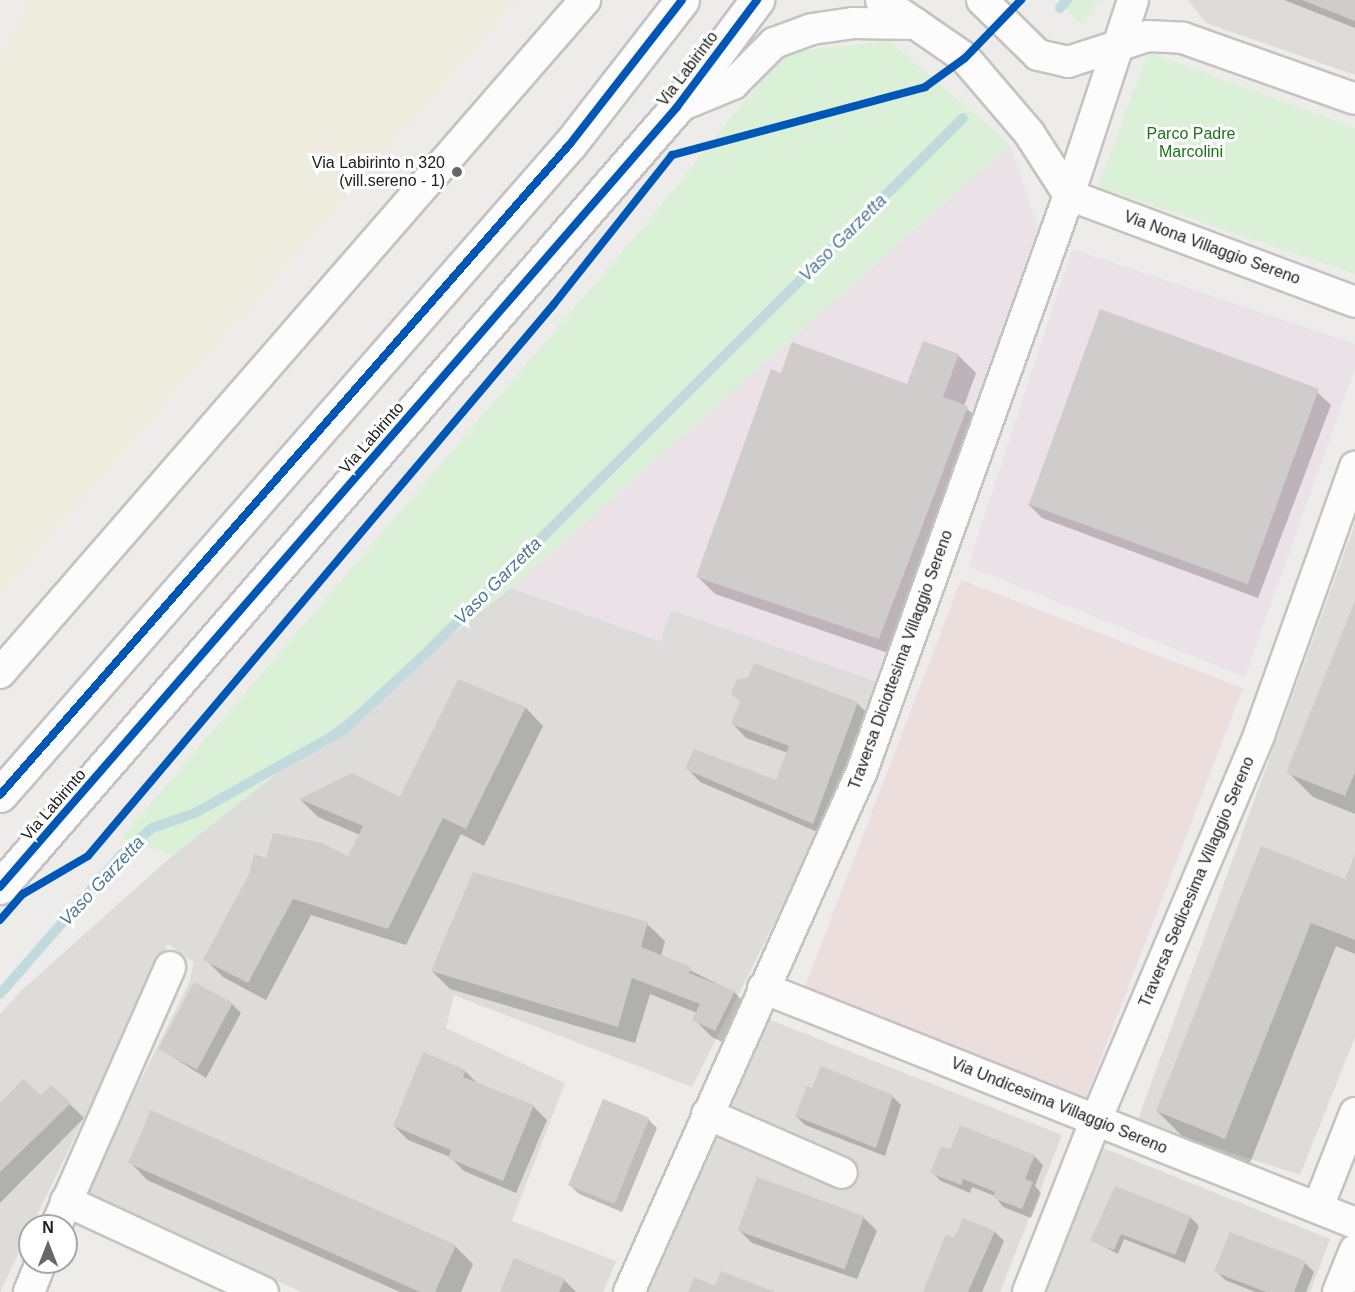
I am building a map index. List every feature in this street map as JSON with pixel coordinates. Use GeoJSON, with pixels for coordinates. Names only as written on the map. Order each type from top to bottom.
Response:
{"type":"FeatureCollection","features":[{"type":"Feature","properties":{"kind":"street"},"geometry":{"type":"LineString","coordinates":[[0,673],[585,0]]}},
{"type":"Feature","properties":{"kind":"street"},"geometry":{"type":"LineString","coordinates":[[0,795],[570,144],[682,0]]}},
{"type":"Feature","properties":{"kind":"street","name":"Via Labirinto"},"geometry":{"type":"LineString","coordinates":[[0,887],[677,107],[757,0]]}},
{"type":"Feature","properties":{"kind":"street"},"geometry":{"type":"LineString","coordinates":[[881,0],[965,58],[1029,134],[1069,195]]}},
{"type":"Feature","properties":{"kind":"street"},"geometry":{"type":"LineString","coordinates":[[982,0],[1038,55],[1068,62],[1148,36],[1183,38],[1355,99]]}},
{"type":"Feature","properties":{"kind":"street"},"geometry":{"type":"LineString","coordinates":[[1069,195],[1116,46],[1133,0]]}},
{"type":"Feature","properties":{"kind":"street"},"geometry":{"type":"LineString","coordinates":[[677,107],[733,84],[774,44],[812,29],[853,23],[916,24]]}},
{"type":"Feature","properties":{"kind":"street","name":"Via Nona Villaggio Sereno"},"geometry":{"type":"LineString","coordinates":[[1069,195],[1355,302]]}},
{"type":"Feature","properties":{"kind":"street","name":"Traversa Diciottesima Villaggio Sereno"},"geometry":{"type":"LineString","coordinates":[[629,1292],[862,771],[1069,195]]}},
{"type":"Feature","properties":{"kind":"street","name":"Traversa Sedicesima Villaggio Sereno"},"geometry":{"type":"LineString","coordinates":[[1028,1292],[1095,1122],[1259,735],[1355,467]]}},
{"type":"Feature","properties":{"kind":"street"},"geometry":{"type":"LineString","coordinates":[[61,1214],[170,967]]}},
{"type":"Feature","properties":{"kind":"street","name":"Via Undicesima Villaggio Sereno"},"geometry":{"type":"LineString","coordinates":[[763,988],[1095,1122],[1355,1223]]}},
{"type":"Feature","properties":{"kind":"street"},"geometry":{"type":"LineString","coordinates":[[1318,1207],[1355,1113]]}},
{"type":"Feature","properties":{"kind":"street"},"geometry":{"type":"LineString","coordinates":[[707,1114],[842,1173]]}},
{"type":"Feature","properties":{"kind":"street"},"geometry":{"type":"LineString","coordinates":[[78,1221],[263,1292]]}},
{"type":"Feature","properties":{"kind":"street"},"geometry":{"type":"LineString","coordinates":[[1338,1292],[1355,1250]]}},
{"type":"Feature","properties":{"kind":"street"},"geometry":{"type":"LineString","coordinates":[[29,1292],[36,1274]]}},
{"type":"Feature","properties":{"kind":"shaded area"},"geometry":{"type":"Polygon","coordinates":[[[30,0],[520,0],[0,596],[0,57],[30,0]]]}},
{"type":"Feature","properties":{"kind":"shaded area"},"geometry":{"type":"Polygon","coordinates":[[[1188,0],[1355,0],[1355,75],[1206,23],[1188,0]]]}},
{"type":"Feature","properties":{"kind":"shaded area"},"geometry":{"type":"Polygon","coordinates":[[[1010,144],[1038,228],[878,682],[671,610],[660,641],[511,588],[1010,144]]]}},
{"type":"Feature","properties":{"kind":"shaded area"},"geometry":{"type":"Polygon","coordinates":[[[1072,249],[1355,344],[1355,369],[1245,677],[968,566],[1072,249]]]}},
{"type":"Feature","properties":{"kind":"shaded area"},"geometry":{"type":"Polygon","coordinates":[[[1355,524],[1355,1037],[1300,1175],[1137,1122],[1355,524]]]}},
{"type":"Feature","properties":{"kind":"shaded area"},"geometry":{"type":"Polygon","coordinates":[[[961,580],[1243,688],[1085,1101],[803,993],[961,580]]]}},
{"type":"Feature","properties":{"kind":"shaded area"},"geometry":{"type":"Polygon","coordinates":[[[511,588],[660,641],[671,609],[878,682],[816,840],[692,1087],[454,995],[446,1028],[565,1083],[512,1221],[616,1261],[603,1292],[302,1292],[83,1196],[189,983],[194,962],[168,944],[38,1214],[18,1214],[18,1255],[0,1292],[0,1014],[22,990],[172,856],[511,588]]]}},
{"type":"Feature","properties":{"kind":"shaded area"},"geometry":{"type":"Polygon","coordinates":[[[760,1016],[1062,1135],[1000,1292],[646,1292],[760,1016]]]}},
{"type":"Feature","properties":{"kind":"shaded area"},"geometry":{"type":"Polygon","coordinates":[[[1103,1148],[1330,1239],[1310,1292],[1046,1292],[1103,1148]]]}},
{"type":"Feature","properties":{"kind":"green space"},"geometry":{"type":"Polygon","coordinates":[[[1058,0],[1098,0],[1083,26],[1058,0]]]}},
{"type":"Feature","properties":{"kind":"green space"},"geometry":{"type":"Polygon","coordinates":[[[890,41],[1010,144],[511,588],[172,856],[121,838],[646,224],[784,52],[890,41]]]}},
{"type":"Feature","properties":{"kind":"green space","name":"Parco Padre Marcolini"},"geometry":{"type":"Polygon","coordinates":[[[1148,52],[1355,128],[1355,274],[1098,187],[1148,52]]]}},
{"type":"Feature","properties":{"kind":"building"},"geometry":{"type":"Polygon","coordinates":[[[1302,0],[1355,0],[1355,21],[1302,0]]]}},
{"type":"Feature","properties":{"kind":"building"},"geometry":{"type":"Polygon","coordinates":[[[1100,309],[1319,389],[1248,584],[1029,504],[1100,309]]]}},
{"type":"Feature","properties":{"kind":"building"},"geometry":{"type":"Polygon","coordinates":[[[923,341],[959,354],[943,397],[968,406],[879,639],[696,577],[771,369],[781,373],[792,342],[907,384],[923,341]]]}},
{"type":"Feature","properties":{"kind":"building"},"geometry":{"type":"Polygon","coordinates":[[[1355,601],[1355,772],[1345,796],[1286,773],[1355,601]]]}},
{"type":"Feature","properties":{"kind":"building"},"geometry":{"type":"Polygon","coordinates":[[[754,663],[858,702],[813,824],[685,769],[694,749],[776,780],[789,746],[731,724],[740,701],[731,694],[737,679],[748,678],[754,663]]]}},
{"type":"Feature","properties":{"kind":"building"},"geometry":{"type":"Polygon","coordinates":[[[458,679],[526,707],[466,829],[443,818],[388,929],[293,899],[248,983],[203,960],[249,874],[254,854],[266,858],[273,833],[322,843],[348,856],[363,826],[299,799],[352,773],[400,797],[458,679]]]}},
{"type":"Feature","properties":{"kind":"building"},"geometry":{"type":"Polygon","coordinates":[[[1261,846],[1345,879],[1355,854],[1355,940],[1311,923],[1225,1139],[1156,1111],[1261,846]]]}},
{"type":"Feature","properties":{"kind":"building"},"geometry":{"type":"Polygon","coordinates":[[[473,872],[648,922],[641,947],[691,967],[689,973],[735,991],[715,1031],[692,1020],[700,1004],[632,978],[618,1027],[431,971],[473,872]]]}},
{"type":"Feature","properties":{"kind":"building"},"geometry":{"type":"Polygon","coordinates":[[[194,982],[233,1003],[197,1070],[158,1049],[194,982]]]}},
{"type":"Feature","properties":{"kind":"building"},"geometry":{"type":"Polygon","coordinates":[[[423,1052],[466,1070],[463,1077],[534,1105],[503,1181],[448,1158],[451,1150],[393,1126],[423,1052]]]}},
{"type":"Feature","properties":{"kind":"building"},"geometry":{"type":"Polygon","coordinates":[[[821,1066],[893,1095],[876,1148],[795,1116],[807,1086],[812,1088],[821,1066]]]}},
{"type":"Feature","properties":{"kind":"building"},"geometry":{"type":"Polygon","coordinates":[[[23,1079],[41,1095],[51,1085],[71,1103],[0,1172],[0,1103],[23,1079]]]}},
{"type":"Feature","properties":{"kind":"building"},"geometry":{"type":"Polygon","coordinates":[[[603,1099],[649,1118],[615,1204],[568,1185],[603,1099]]]}},
{"type":"Feature","properties":{"kind":"building"},"geometry":{"type":"Polygon","coordinates":[[[151,1110],[456,1245],[435,1292],[420,1292],[128,1163],[151,1110]]]}},
{"type":"Feature","properties":{"kind":"building"},"geometry":{"type":"Polygon","coordinates":[[[960,1125],[1035,1155],[1025,1179],[1033,1182],[1022,1209],[993,1198],[995,1192],[963,1179],[961,1185],[930,1173],[941,1146],[950,1149],[960,1125]]]}},
{"type":"Feature","properties":{"kind":"building"},"geometry":{"type":"Polygon","coordinates":[[[757,1177],[864,1216],[845,1270],[738,1231],[757,1177]]]}},
{"type":"Feature","properties":{"kind":"building"},"geometry":{"type":"Polygon","coordinates":[[[1115,1186],[1191,1216],[1175,1255],[1121,1234],[1114,1250],[1090,1241],[1115,1186]]]}},
{"type":"Feature","properties":{"kind":"building"},"geometry":{"type":"Polygon","coordinates":[[[963,1218],[995,1231],[968,1292],[923,1292],[946,1234],[955,1238],[963,1218]]]}},
{"type":"Feature","properties":{"kind":"building"},"geometry":{"type":"Polygon","coordinates":[[[1230,1232],[1306,1261],[1294,1292],[1266,1292],[1214,1272],[1230,1232]]]}},
{"type":"Feature","properties":{"kind":"building"},"geometry":{"type":"Polygon","coordinates":[[[514,1258],[565,1279],[559,1292],[500,1292],[514,1258]]]}},
{"type":"Feature","properties":{"kind":"building"},"geometry":{"type":"Polygon","coordinates":[[[721,1271],[775,1292],[688,1292],[694,1277],[715,1286],[721,1271]]]}},
{"type":"Feature","properties":{"kind":"waterway","name":"Vaso Garzetta"},"geometry":{"type":"LineString","coordinates":[[1060,8],[1067,0]]}},
{"type":"Feature","properties":{"kind":"waterway","name":"Vaso Garzetta"},"geometry":{"type":"LineString","coordinates":[[0,994],[122,854],[152,828],[195,813],[342,731],[425,654],[963,118]]}},
{"type":"Feature","properties":{"kind":"cycle path"},"geometry":{"type":"LineString","coordinates":[[0,795],[570,144],[682,0]]}},
{"type":"Feature","properties":{"kind":"cycle path"},"geometry":{"type":"LineString","coordinates":[[0,887],[677,107],[757,0]]}},
{"type":"Feature","properties":{"kind":"cycle path"},"geometry":{"type":"LineString","coordinates":[[0,920],[23,894],[88,856],[554,304],[672,155],[925,87],[965,58],[1021,0]]}},
{"type":"Feature","properties":{"kind":"place","name":"Via Labirinto n 320 (vill.sereno - 1)"},"geometry":{"type":"Point","coordinates":[457,172]}}]}
